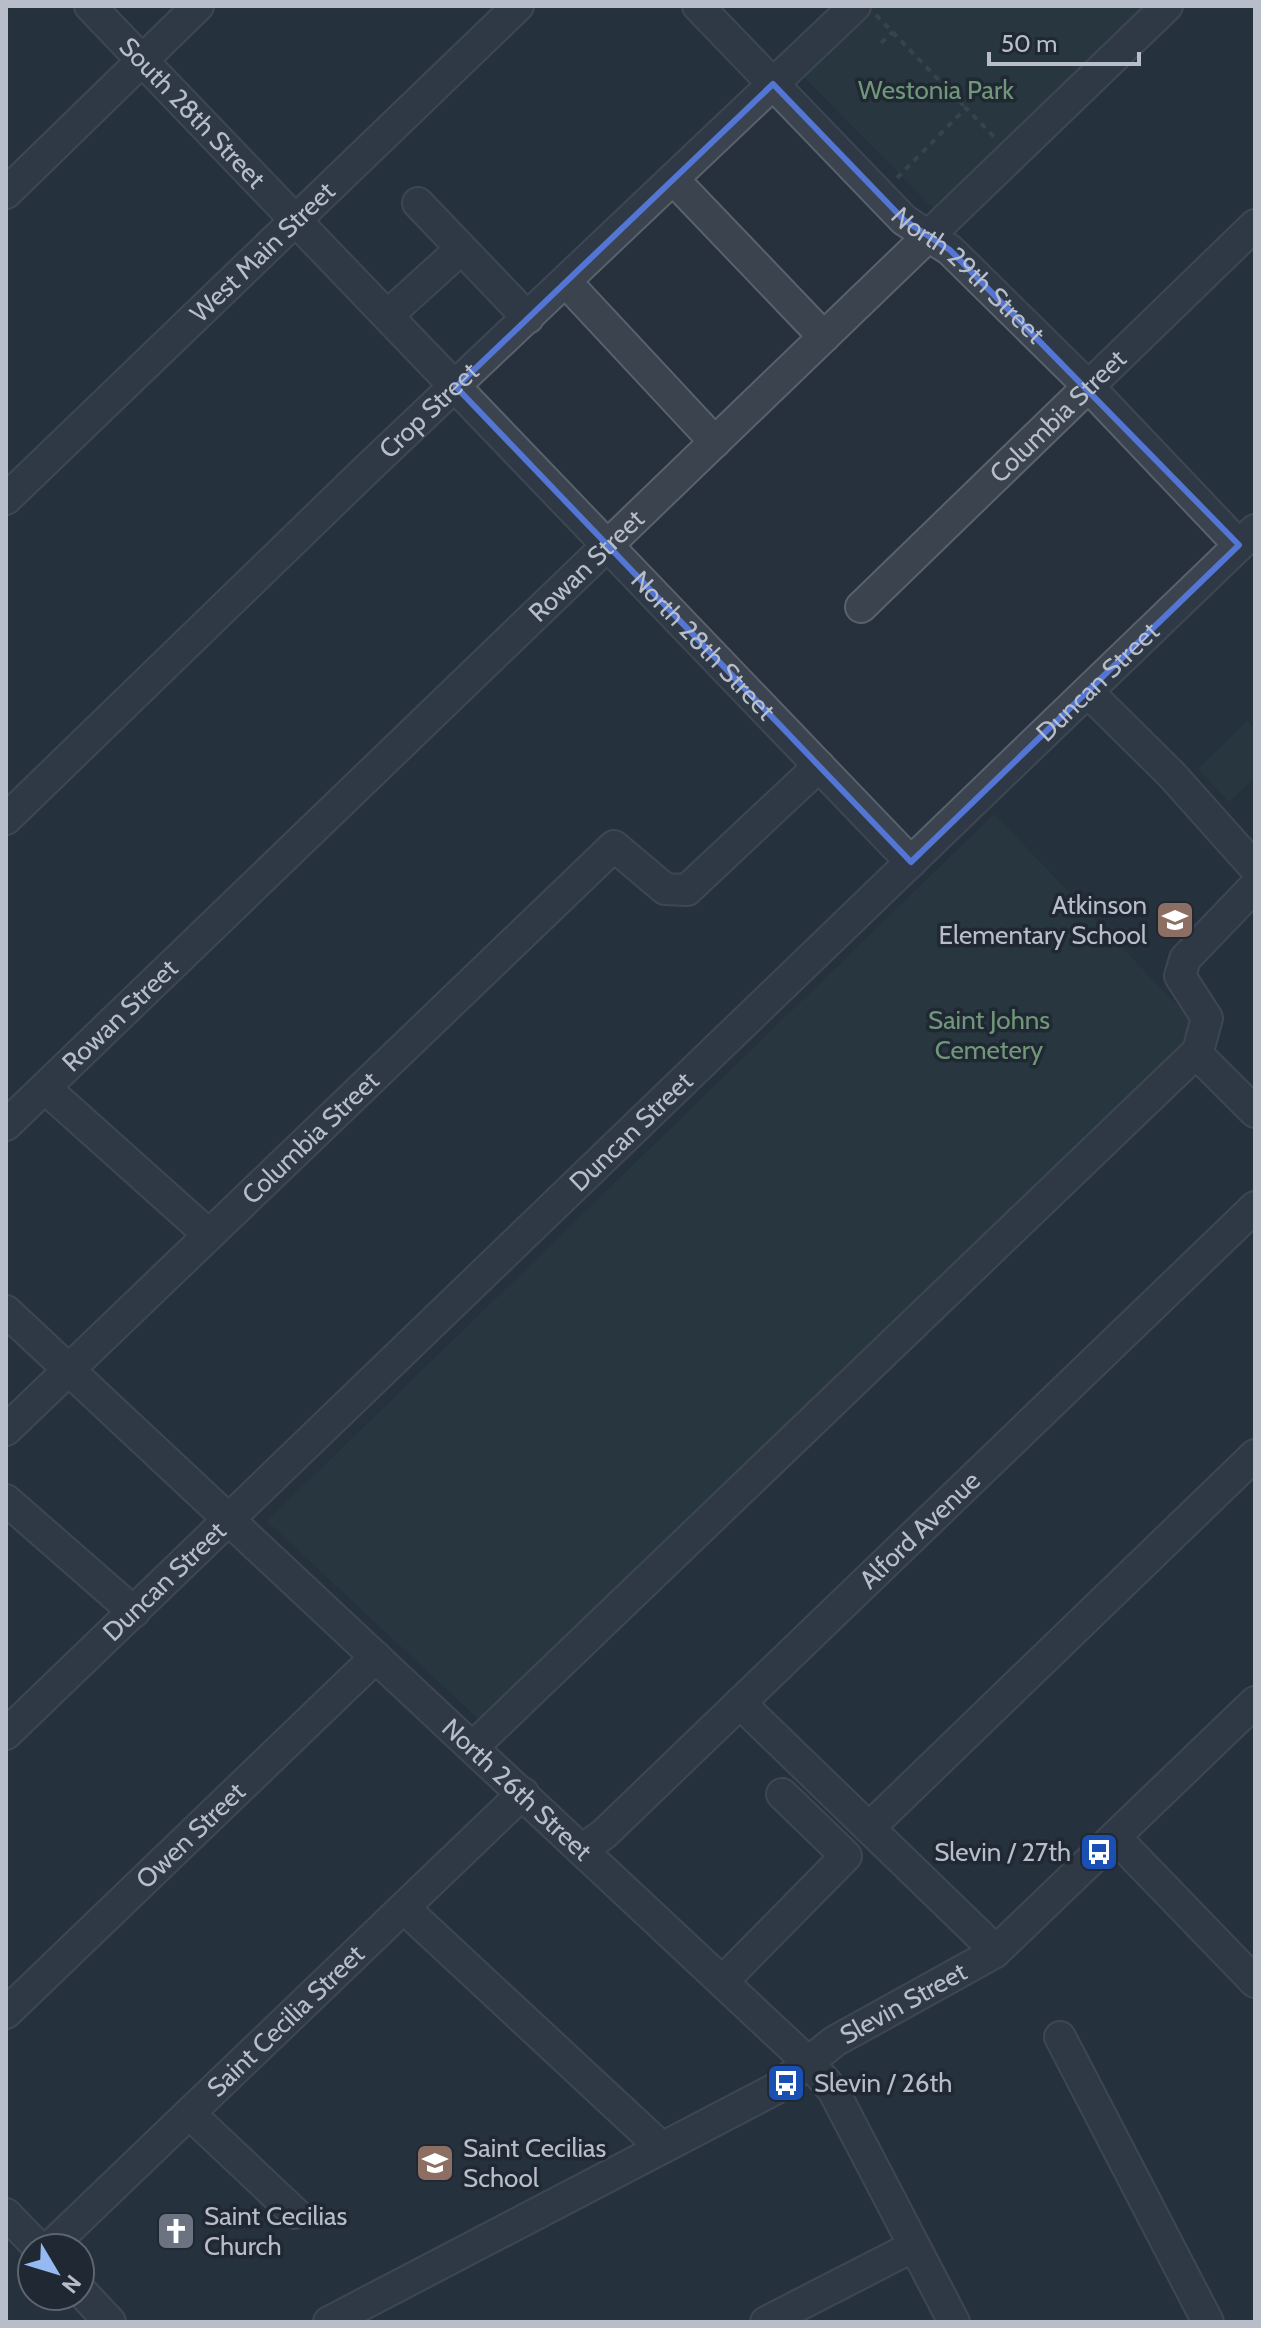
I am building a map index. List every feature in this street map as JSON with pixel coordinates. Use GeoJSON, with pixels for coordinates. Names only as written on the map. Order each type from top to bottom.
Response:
{"type":"FeatureCollection","features":[{"type":"Feature","properties":{"kind":"street","name":"South 28th Street"},"geometry":{"type":"LineString","coordinates":[[90,6],[296,220]]}},
{"type":"Feature","properties":{"kind":"street"},"geometry":{"type":"LineString","coordinates":[[6,193],[198,6]]}},
{"type":"Feature","properties":{"kind":"street","name":"West Main Street"},"geometry":{"type":"LineString","coordinates":[[6,499],[518,6]]}},
{"type":"Feature","properties":{"kind":"street","name":"North 29th Street"},"geometry":{"type":"LineString","coordinates":[[698,6],[904,220],[950,250],[1247,537]]}},
{"type":"Feature","properties":{"kind":"street","name":"Crop Street"},"geometry":{"type":"LineString","coordinates":[[6,819],[855,6]]}},
{"type":"Feature","properties":{"kind":"street","name":"Rowan Street"},"geometry":{"type":"LineString","coordinates":[[6,1125],[1167,6]]}},
{"type":"Feature","properties":{"kind":"street"},"geometry":{"type":"LineString","coordinates":[[673,179],[824,337]]}},
{"type":"Feature","properties":{"kind":"street"},"geometry":{"type":"LineString","coordinates":[[418,203],[528,318]]}},
{"type":"Feature","properties":{"kind":"street","name":"North 28th Street"},"geometry":{"type":"LineString","coordinates":[[296,220],[911,862]]}},
{"type":"Feature","properties":{"kind":"street","name":"Columbia Street"},"geometry":{"type":"LineString","coordinates":[[861,607],[1255,225]]}},
{"type":"Feature","properties":{"kind":"street"},"geometry":{"type":"LineString","coordinates":[[388,315],[461,249]]}},
{"type":"Feature","properties":{"kind":"street"},"geometry":{"type":"LineString","coordinates":[[566,282],[715,442]]}},
{"type":"Feature","properties":{"kind":"street","name":"Duncan Street"},"geometry":{"type":"LineString","coordinates":[[6,1734],[1247,537]]}},
{"type":"Feature","properties":{"kind":"street"},"geometry":{"type":"LineString","coordinates":[[1088,692],[1172,775],[1255,868]]}},
{"type":"Feature","properties":{"kind":"street","name":"Columbia Street"},"geometry":{"type":"LineString","coordinates":[[6,1430],[614,846],[665,889],[687,890],[819,766]]}},
{"type":"Feature","properties":{"kind":"street"},"geometry":{"type":"LineString","coordinates":[[473,1747],[1198,1051],[1207,1018],[1180,976],[1181,966],[1255,886]]}},
{"type":"Feature","properties":{"kind":"street"},"geometry":{"type":"LineString","coordinates":[[1198,1051],[1255,1112]]}},
{"type":"Feature","properties":{"kind":"street"},"geometry":{"type":"LineString","coordinates":[[45,1088],[209,1235]]}},
{"type":"Feature","properties":{"kind":"street","name":"Alford Avenue"},"geometry":{"type":"LineString","coordinates":[[583,1849],[604,1834],[1255,1207]]}},
{"type":"Feature","properties":{"kind":"street","name":"North 26th Street"},"geometry":{"type":"LineString","coordinates":[[6,1311],[809,2063],[833,2090],[954,2322]]}},
{"type":"Feature","properties":{"kind":"street"},"geometry":{"type":"LineString","coordinates":[[871,1826],[1255,1455]]}},
{"type":"Feature","properties":{"kind":"street"},"geometry":{"type":"LineString","coordinates":[[6,1500],[134,1612]]}},
{"type":"Feature","properties":{"kind":"street","name":"Owen Street"},"geometry":{"type":"LineString","coordinates":[[6,2013],[376,1657]]}},
{"type":"Feature","properties":{"kind":"street"},"geometry":{"type":"LineString","coordinates":[[740,1703],[871,1826],[996,1951]]}},
{"type":"Feature","properties":{"kind":"street","name":"Slevin Street"},"geometry":{"type":"LineString","coordinates":[[329,2322],[775,2089],[835,2041],[978,1965],[1252,1712]]}},
{"type":"Feature","properties":{"kind":"street","name":"Saint Cecilia Street"},"geometry":{"type":"LineString","coordinates":[[66,2232],[523,1793]]}},
{"type":"Feature","properties":{"kind":"street"},"geometry":{"type":"LineString","coordinates":[[723,1981],[846,1856],[782,1794]]}},
{"type":"Feature","properties":{"kind":"street"},"geometry":{"type":"LineString","coordinates":[[1115,1837],[1255,1982]]}},
{"type":"Feature","properties":{"kind":"street"},"geometry":{"type":"LineString","coordinates":[[404,1908],[662,2148]]}},
{"type":"Feature","properties":{"kind":"street"},"geometry":{"type":"LineString","coordinates":[[1060,2037],[1208,2322]]}},
{"type":"Feature","properties":{"kind":"street"},"geometry":{"type":"LineString","coordinates":[[190,2114],[295,2213]]}},
{"type":"Feature","properties":{"kind":"street"},"geometry":{"type":"LineString","coordinates":[[6,2214],[23,2232]]}},
{"type":"Feature","properties":{"kind":"street"},"geometry":{"type":"LineString","coordinates":[[766,2322],[914,2246]]}},
{"type":"Feature","properties":{"kind":"street"},"geometry":{"type":"LineString","coordinates":[[96,2307],[110,2322]]}},
{"type":"Feature","properties":{"kind":"path"},"geometry":{"type":"LineString","coordinates":[[868,6],[1011,155]]}},
{"type":"Feature","properties":{"kind":"path"},"geometry":{"type":"LineString","coordinates":[[881,43],[893,32]]}},
{"type":"Feature","properties":{"kind":"path"},"geometry":{"type":"LineString","coordinates":[[897,178],[966,108]]}},
{"type":"Feature","properties":{"kind":"highlighted area"},"geometry":{"type":"Polygon","coordinates":[[[773,84],[904,220],[950,250],[1239,545],[911,862],[456,387],[773,84]]]}},
{"type":"Feature","properties":{"kind":"green space","name":"Westonia Park"},"geometry":{"type":"Polygon","coordinates":[[[869,6],[1146,6],[935,210],[800,73],[869,6]]]}},
{"type":"Feature","properties":{"kind":"green space"},"geometry":{"type":"Polygon","coordinates":[[[1247,721],[1255,729],[1255,777],[1229,802],[1198,769],[1247,721]]]}},
{"type":"Feature","properties":{"kind":"green space","name":"Saint Johns Cemetery"},"geometry":{"type":"Polygon","coordinates":[[[994,814],[1196,1025],[1175,1071],[487,1727],[267,1521],[994,814]]]}},
{"type":"Feature","properties":{"kind":"place","name":"Atkinson Elementary School"},"geometry":{"type":"Point","coordinates":[1175,920]}},
{"type":"Feature","properties":{"kind":"place","name":"Slevin / 27th"},"geometry":{"type":"Point","coordinates":[1099,1852]}},
{"type":"Feature","properties":{"kind":"place","name":"Slevin / 26th"},"geometry":{"type":"Point","coordinates":[786,2083]}},
{"type":"Feature","properties":{"kind":"place","name":"Saint Cecilias School"},"geometry":{"type":"Point","coordinates":[435,2163]}},
{"type":"Feature","properties":{"kind":"place","name":"Saint Cecilias Church"},"geometry":{"type":"Point","coordinates":[176,2231]}}]}
